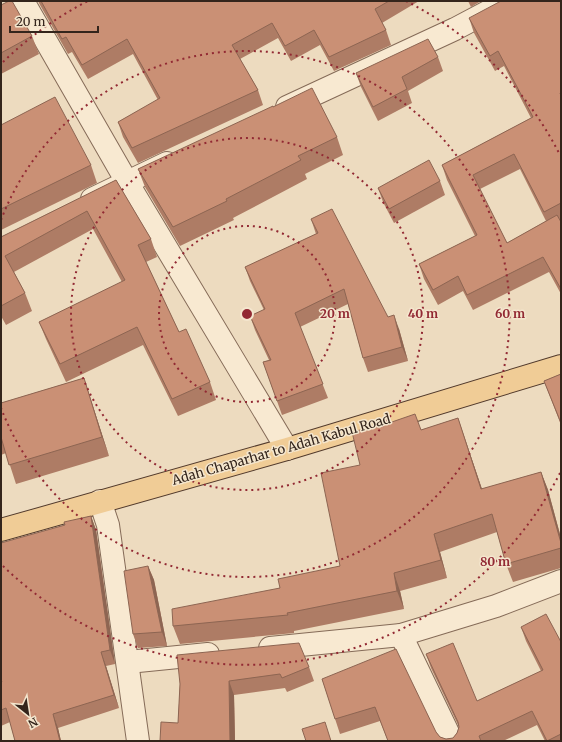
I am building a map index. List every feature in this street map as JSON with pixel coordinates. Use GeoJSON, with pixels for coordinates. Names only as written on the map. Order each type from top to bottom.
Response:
{"type":"FeatureCollection","features":[{"type":"Feature","properties":{"kind":"main road","name":"Adah Chaparhar to Adah Kabul Road"},"geometry":{"type":"LineString","coordinates":[[1,530],[287,449],[561,366]]}},
{"type":"Feature","properties":{"kind":"street"},"geometry":{"type":"LineString","coordinates":[[23,1],[127,182],[287,449]]}},
{"type":"Feature","properties":{"kind":"street"},"geometry":{"type":"LineString","coordinates":[[270,115],[455,29],[508,1]]}},
{"type":"Feature","properties":{"kind":"street"},"geometry":{"type":"LineString","coordinates":[[78,206],[184,155]]}},
{"type":"Feature","properties":{"kind":"street"},"geometry":{"type":"LineString","coordinates":[[100,501],[108,525],[138,741]]}},
{"type":"Feature","properties":{"kind":"street"},"geometry":{"type":"LineString","coordinates":[[253,650],[401,635],[496,606],[561,581]]}},
{"type":"Feature","properties":{"kind":"street"},"geometry":{"type":"LineString","coordinates":[[401,635],[452,741]]}},
{"type":"Feature","properties":{"kind":"street"},"geometry":{"type":"LineString","coordinates":[[128,662],[230,652]]}},
{"type":"Feature","properties":{"kind":"building"},"geometry":{"type":"Polygon","coordinates":[[[12,1],[32,36],[1,53],[1,5],[12,1]]]}},
{"type":"Feature","properties":{"kind":"building"},"geometry":{"type":"Polygon","coordinates":[[[41,1],[389,1],[375,9],[386,30],[329,57],[314,30],[285,46],[272,23],[232,45],[258,90],[132,148],[118,122],[160,98],[127,39],[82,65],[66,37],[62,39],[41,1]]]}},
{"type":"Feature","properties":{"kind":"building"},"geometry":{"type":"Polygon","coordinates":[[[501,1],[561,1],[561,203],[544,212],[514,154],[473,175],[507,243],[557,215],[561,222],[561,289],[543,257],[467,295],[458,276],[433,290],[419,264],[477,235],[442,165],[533,117],[498,51],[490,56],[469,18],[501,1]]]}},
{"type":"Feature","properties":{"kind":"building"},"geometry":{"type":"Polygon","coordinates":[[[428,39],[438,57],[402,77],[407,89],[373,107],[356,73],[428,39]]]}},
{"type":"Feature","properties":{"kind":"building"},"geometry":{"type":"Polygon","coordinates":[[[312,88],[337,137],[298,156],[301,160],[226,199],[227,201],[173,227],[138,169],[312,88]]]}},
{"type":"Feature","properties":{"kind":"building"},"geometry":{"type":"Polygon","coordinates":[[[55,97],[91,165],[1,209],[1,125],[55,97]]]}},
{"type":"Feature","properties":{"kind":"building"},"geometry":{"type":"Polygon","coordinates":[[[429,160],[440,181],[389,209],[378,188],[429,160]]]}},
{"type":"Feature","properties":{"kind":"building"},"geometry":{"type":"Polygon","coordinates":[[[116,180],[151,239],[138,245],[179,332],[186,329],[210,382],[172,399],[137,327],[60,364],[39,322],[125,280],[87,211],[5,256],[25,293],[1,306],[1,237],[116,180]]]}},
{"type":"Feature","properties":{"kind":"building"},"geometry":{"type":"Polygon","coordinates":[[[332,209],[388,317],[394,315],[402,347],[363,358],[344,289],[295,313],[323,384],[277,401],[263,362],[271,360],[250,316],[265,309],[245,267],[318,233],[311,219],[332,209]]]}},
{"type":"Feature","properties":{"kind":"building"},"geometry":{"type":"Polygon","coordinates":[[[561,374],[561,423],[544,381],[561,374]]]}},
{"type":"Feature","properties":{"kind":"building"},"geometry":{"type":"Polygon","coordinates":[[[84,378],[102,437],[9,465],[1,437],[1,403],[84,378]]]}},
{"type":"Feature","properties":{"kind":"building"},"geometry":{"type":"Polygon","coordinates":[[[415,414],[421,430],[458,418],[481,489],[541,472],[561,543],[561,548],[506,564],[492,514],[434,534],[441,560],[394,573],[397,591],[287,613],[288,615],[173,626],[172,609],[280,588],[278,579],[340,566],[321,473],[360,465],[352,432],[389,423],[415,414]]]}},
{"type":"Feature","properties":{"kind":"building"},"geometry":{"type":"Polygon","coordinates":[[[91,516],[110,650],[101,652],[114,695],[53,714],[60,741],[15,741],[6,708],[1,710],[1,543],[65,525],[64,522],[91,516]]]}},
{"type":"Feature","properties":{"kind":"building"},"geometry":{"type":"Polygon","coordinates":[[[148,566],[162,632],[133,634],[124,571],[148,566]]]}},
{"type":"Feature","properties":{"kind":"building"},"geometry":{"type":"Polygon","coordinates":[[[546,614],[561,642],[561,734],[547,741],[532,711],[479,736],[481,741],[388,741],[375,707],[335,719],[322,679],[396,649],[436,732],[440,737],[446,739],[453,738],[459,727],[458,722],[426,654],[453,643],[477,701],[543,670],[521,627],[546,614]]]}},
{"type":"Feature","properties":{"kind":"building"},"geometry":{"type":"Polygon","coordinates":[[[299,643],[309,667],[282,678],[280,674],[229,681],[230,741],[160,741],[161,722],[178,723],[180,684],[177,655],[299,643]]]}},
{"type":"Feature","properties":{"kind":"building"},"geometry":{"type":"Polygon","coordinates":[[[325,722],[331,741],[306,741],[302,729],[325,722]]]}}]}
